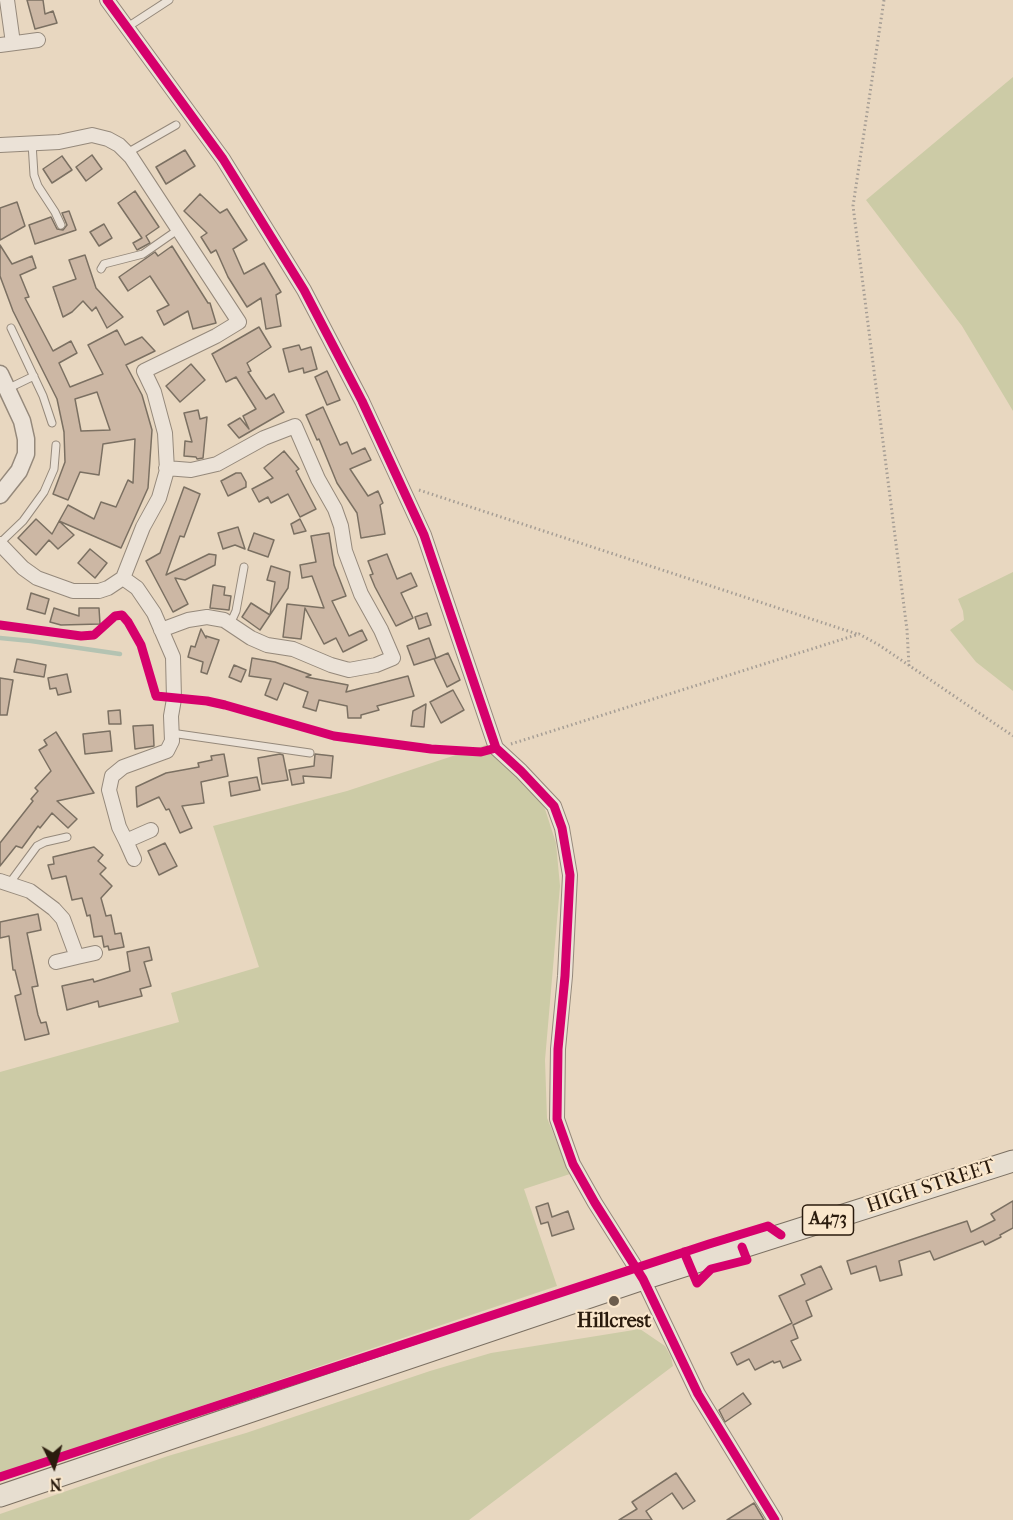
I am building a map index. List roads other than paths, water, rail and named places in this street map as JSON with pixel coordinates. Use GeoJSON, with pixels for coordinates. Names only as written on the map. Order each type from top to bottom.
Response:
{"type":"FeatureCollection","features":[{"type":"Feature","properties":{"kind":"main road","name":"HIGH STREET"},"geometry":{"type":"LineString","coordinates":[[643,1279],[1013,1161]]}},
{"type":"Feature","properties":{"kind":"main road","name":"A473"},"geometry":{"type":"LineString","coordinates":[[0,1496],[643,1279]]}},
{"type":"Feature","properties":{"kind":"street"},"geometry":{"type":"LineString","coordinates":[[7,0],[7,44],[38,40]]}},
{"type":"Feature","properties":{"kind":"street"},"geometry":{"type":"LineString","coordinates":[[107,0],[224,159],[304,290],[362,401],[424,535],[496,748],[554,806],[562,828],[570,875],[565,976],[558,1049],[557,1119],[573,1164],[643,1279],[698,1394],[774,1520]]}},
{"type":"Feature","properties":{"kind":"street"},"geometry":{"type":"LineString","coordinates":[[0,145],[59,142],[92,135],[108,139],[127,153],[239,322],[216,336],[144,371],[154,392],[165,433],[166,468],[159,498],[143,527],[123,578],[99,591],[73,591],[37,578],[23,568],[0,543]]}},
{"type":"Feature","properties":{"kind":"street"},"geometry":{"type":"LineString","coordinates":[[0,495],[19,471],[26,454],[26,439],[22,421],[3,381]]}},
{"type":"Feature","properties":{"kind":"street"},"geometry":{"type":"LineString","coordinates":[[161,630],[188,620],[207,617],[224,620],[251,638],[267,645],[293,649],[349,670],[376,665],[393,658],[361,594],[345,551],[341,526],[335,509],[318,479],[295,426],[264,438],[217,464],[191,470],[166,468]]}},
{"type":"Feature","properties":{"kind":"street"},"geometry":{"type":"LineString","coordinates":[[123,578],[137,588],[154,613],[172,657],[174,699],[171,716],[172,741],[167,751],[123,767],[112,776],[109,790],[119,827],[134,860]]}},
{"type":"Feature","properties":{"kind":"street"},"geometry":{"type":"LineString","coordinates":[[126,842],[151,830]]}},
{"type":"Feature","properties":{"kind":"street"},"geometry":{"type":"LineString","coordinates":[[5,883],[36,895],[54,909],[63,919],[77,957]]}},
{"type":"Feature","properties":{"kind":"street"},"geometry":{"type":"LineString","coordinates":[[56,962],[95,953]]}},
{"type":"Feature","properties":{"kind":"lane"},"geometry":{"type":"LineString","coordinates":[[126,28],[169,0]]}},
{"type":"Feature","properties":{"kind":"lane"},"geometry":{"type":"LineString","coordinates":[[127,153],[176,124]]}},
{"type":"Feature","properties":{"kind":"lane"},"geometry":{"type":"LineString","coordinates":[[32,143],[34,175],[61,225]]}},
{"type":"Feature","properties":{"kind":"lane"},"geometry":{"type":"LineString","coordinates":[[100,269],[104,264],[142,254],[179,229]]}},
{"type":"Feature","properties":{"kind":"lane"},"geometry":{"type":"LineString","coordinates":[[11,328],[49,410],[52,423]]}},
{"type":"Feature","properties":{"kind":"lane"},"geometry":{"type":"LineString","coordinates":[[3,381],[34,376]]}},
{"type":"Feature","properties":{"kind":"lane"},"geometry":{"type":"LineString","coordinates":[[0,543],[23,521],[44,492],[54,469],[56,445]]}},
{"type":"Feature","properties":{"kind":"lane"},"geometry":{"type":"LineString","coordinates":[[230,624],[236,611],[243,567]]}},
{"type":"Feature","properties":{"kind":"lane"},"geometry":{"type":"LineString","coordinates":[[171,733],[310,753]]}},
{"type":"Feature","properties":{"kind":"lane"},"geometry":{"type":"LineString","coordinates":[[5,883],[37,846],[67,837]]}},
{"type":"Feature","properties":{"kind":"waterway"},"geometry":{"type":"LineString","coordinates":[[0,638],[120,654]]}},
{"type":"Feature","properties":{"kind":"place","name":"Hillcrest"},"geometry":{"type":"Point","coordinates":[614,1301]}}]}
